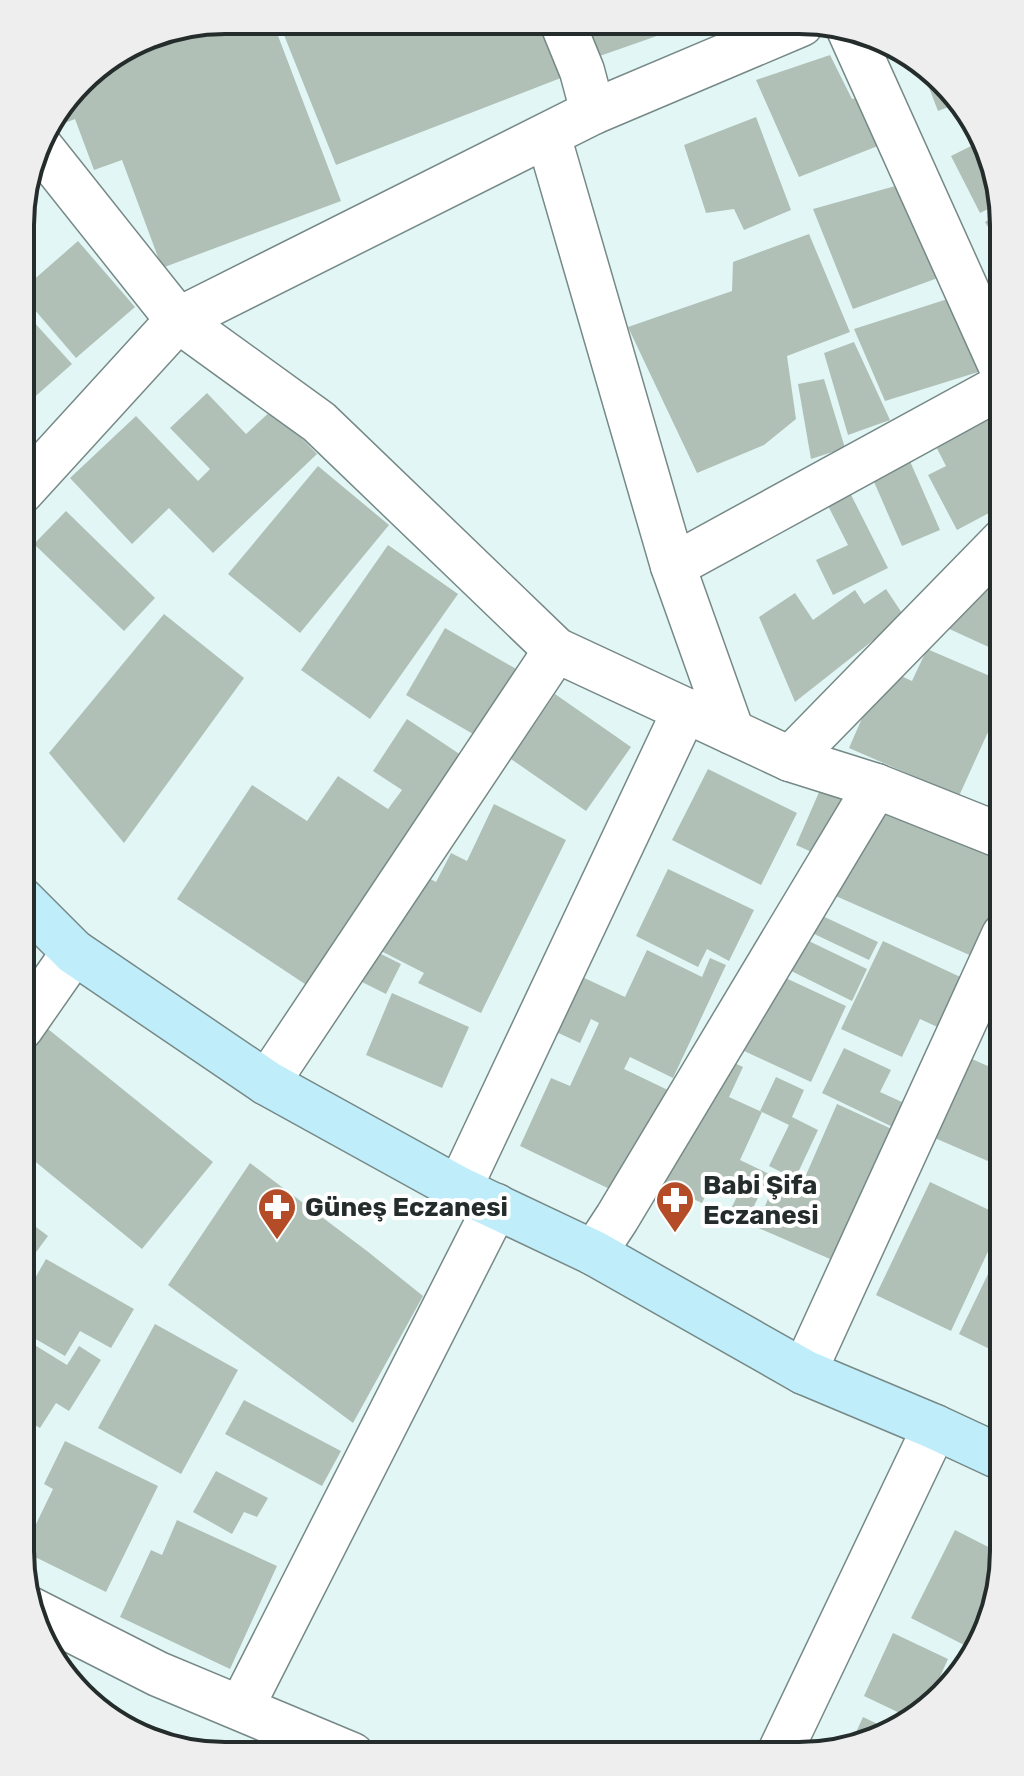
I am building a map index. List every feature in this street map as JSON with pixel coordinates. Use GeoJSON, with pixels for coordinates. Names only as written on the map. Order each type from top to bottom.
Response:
{"type":"FeatureCollection","features":[{"type":"Feature","properties":{"kind":"street"},"geometry":{"type":"LineString","coordinates":[[567,34],[582,71],[593,112]]}},
{"type":"Feature","properties":{"kind":"street"},"geometry":{"type":"LineString","coordinates":[[34,478],[178,320],[593,112],[768,34]]}},
{"type":"Feature","properties":{"kind":"street"},"geometry":{"type":"LineString","coordinates":[[856,44],[990,342]]}},
{"type":"Feature","properties":{"kind":"street"},"geometry":{"type":"LineString","coordinates":[[548,135],[673,566],[732,732]]}},
{"type":"Feature","properties":{"kind":"street"},"geometry":{"type":"LineString","coordinates":[[47,156],[178,320],[319,422],[556,650],[790,759],[876,786],[990,831]]}},
{"type":"Feature","properties":{"kind":"street"},"geometry":{"type":"LineString","coordinates":[[673,566],[990,393]]}},
{"type":"Feature","properties":{"kind":"street"},"geometry":{"type":"LineString","coordinates":[[790,759],[990,554]]}},
{"type":"Feature","properties":{"kind":"street"},"geometry":{"type":"LineString","coordinates":[[267,1083],[556,650]]}},
{"type":"Feature","properties":{"kind":"street"},"geometry":{"type":"LineString","coordinates":[[241,1708],[477,1198],[685,710]]}},
{"type":"Feature","properties":{"kind":"street"},"geometry":{"type":"LineString","coordinates":[[594,1253],[876,786]]}},
{"type":"Feature","properties":{"kind":"street"},"geometry":{"type":"LineString","coordinates":[[34,912],[74,952],[267,1083],[477,1198],[594,1253],[804,1372],[990,1453]]}},
{"type":"Feature","properties":{"kind":"street"},"geometry":{"type":"LineString","coordinates":[[34,1009],[74,952]]}},
{"type":"Feature","properties":{"kind":"street"},"geometry":{"type":"LineString","coordinates":[[804,1372],[990,966]]}},
{"type":"Feature","properties":{"kind":"street"},"geometry":{"type":"LineString","coordinates":[[785,1742],[935,1427]]}},
{"type":"Feature","properties":{"kind":"street"},"geometry":{"type":"LineString","coordinates":[[47,1618],[158,1674],[321,1742]]}},
{"type":"Feature","properties":{"kind":"building"},"geometry":{"type":"Polygon","coordinates":[[[277,34],[341,201],[162,268],[122,160],[94,170],[75,119],[64,123],[99,81],[130,60],[164,44],[200,36],[277,34]]]}},
{"type":"Feature","properties":{"kind":"building"},"geometry":{"type":"Polygon","coordinates":[[[284,34],[550,34],[566,76],[336,165],[284,34]]]}},
{"type":"Feature","properties":{"kind":"building"},"geometry":{"type":"Polygon","coordinates":[[[586,34],[663,34],[594,58],[586,34]]]}},
{"type":"Feature","properties":{"kind":"building"},"geometry":{"type":"Polygon","coordinates":[[[830,55],[852,99],[869,95],[888,142],[799,177],[756,80],[830,55]]]}},
{"type":"Feature","properties":{"kind":"building"},"geometry":{"type":"Polygon","coordinates":[[[928,85],[948,107],[938,111],[928,85]]]}},
{"type":"Feature","properties":{"kind":"building"},"geometry":{"type":"Polygon","coordinates":[[[756,117],[791,210],[744,230],[734,209],[706,213],[684,145],[756,117]]]}},
{"type":"Feature","properties":{"kind":"building"},"geometry":{"type":"Polygon","coordinates":[[[972,146],[980,164],[989,208],[980,213],[951,156],[972,146]]]}},
{"type":"Feature","properties":{"kind":"building"},"geometry":{"type":"Polygon","coordinates":[[[906,183],[946,275],[853,309],[813,209],[906,183]]]}},
{"type":"Feature","properties":{"kind":"building"},"geometry":{"type":"Polygon","coordinates":[[[809,234],[850,332],[787,356],[796,419],[764,445],[697,473],[628,327],[732,291],[733,262],[809,234]]]}},
{"type":"Feature","properties":{"kind":"building"},"geometry":{"type":"Polygon","coordinates":[[[78,241],[135,307],[76,358],[34,309],[34,280],[78,241]]]}},
{"type":"Feature","properties":{"kind":"building"},"geometry":{"type":"Polygon","coordinates":[[[960,295],[988,369],[885,401],[854,329],[960,295]]]}},
{"type":"Feature","properties":{"kind":"building"},"geometry":{"type":"Polygon","coordinates":[[[34,322],[72,364],[34,398],[34,322]]]}},
{"type":"Feature","properties":{"kind":"building"},"geometry":{"type":"Polygon","coordinates":[[[854,342],[890,420],[848,435],[824,353],[854,342]]]}},
{"type":"Feature","properties":{"kind":"building"},"geometry":{"type":"Polygon","coordinates":[[[824,379],[845,448],[811,459],[798,384],[824,379]]]}},
{"type":"Feature","properties":{"kind":"building"},"geometry":{"type":"Polygon","coordinates":[[[207,393],[246,434],[273,409],[317,454],[213,553],[169,508],[132,544],[70,478],[136,416],[198,481],[210,469],[170,428],[207,393]]]}},
{"type":"Feature","properties":{"kind":"building"},"geometry":{"type":"Polygon","coordinates":[[[990,409],[990,512],[957,530],[928,475],[946,466],[930,435],[990,409]]]}},
{"type":"Feature","properties":{"kind":"building"},"geometry":{"type":"Polygon","coordinates":[[[909,459],[940,530],[902,546],[871,475],[909,459]]]}},
{"type":"Feature","properties":{"kind":"building"},"geometry":{"type":"Polygon","coordinates":[[[318,466],[389,525],[300,633],[228,574],[318,466]]]}},
{"type":"Feature","properties":{"kind":"building"},"geometry":{"type":"Polygon","coordinates":[[[843,479],[888,568],[833,595],[816,560],[848,545],[820,490],[843,479]]]}},
{"type":"Feature","properties":{"kind":"building"},"geometry":{"type":"Polygon","coordinates":[[[66,511],[155,598],[124,631],[34,544],[66,511]]]}},
{"type":"Feature","properties":{"kind":"building"},"geometry":{"type":"Polygon","coordinates":[[[388,545],[458,594],[370,719],[301,670],[388,545]]]}},
{"type":"Feature","properties":{"kind":"building"},"geometry":{"type":"Polygon","coordinates":[[[990,564],[990,648],[934,622],[990,564]]]}},
{"type":"Feature","properties":{"kind":"building"},"geometry":{"type":"Polygon","coordinates":[[[886,589],[904,616],[795,702],[759,617],[795,593],[813,620],[855,590],[864,604],[886,589]]]}},
{"type":"Feature","properties":{"kind":"building"},"geometry":{"type":"Polygon","coordinates":[[[164,614],[244,678],[124,843],[49,753],[164,614]]]}},
{"type":"Feature","properties":{"kind":"building"},"geometry":{"type":"Polygon","coordinates":[[[445,628],[525,674],[485,741],[406,695],[445,628]]]}},
{"type":"Feature","properties":{"kind":"building"},"geometry":{"type":"Polygon","coordinates":[[[927,649],[990,676],[990,733],[959,796],[849,748],[884,668],[912,681],[927,649]]]}},
{"type":"Feature","properties":{"kind":"building"},"geometry":{"type":"Polygon","coordinates":[[[555,694],[631,747],[586,811],[511,759],[555,694]]]}},
{"type":"Feature","properties":{"kind":"building"},"geometry":{"type":"Polygon","coordinates":[[[407,719],[467,759],[314,990],[177,899],[252,785],[307,821],[338,776],[388,809],[402,790],[373,771],[407,719]]]}},
{"type":"Feature","properties":{"kind":"building"},"geometry":{"type":"Polygon","coordinates":[[[708,769],[797,813],[761,885],[672,840],[708,769]]]}},
{"type":"Feature","properties":{"kind":"building"},"geometry":{"type":"Polygon","coordinates":[[[823,783],[990,856],[990,921],[974,957],[804,882],[816,854],[796,845],[823,783]]]}},
{"type":"Feature","properties":{"kind":"building"},"geometry":{"type":"Polygon","coordinates":[[[494,804],[566,840],[481,1013],[418,983],[424,973],[381,951],[419,873],[436,882],[451,853],[467,861],[494,804]]]}},
{"type":"Feature","properties":{"kind":"building"},"geometry":{"type":"Polygon","coordinates":[[[668,869],[754,910],[729,961],[707,949],[698,967],[636,936],[668,869]]]}},
{"type":"Feature","properties":{"kind":"building"},"geometry":{"type":"Polygon","coordinates":[[[799,905],[878,942],[869,960],[791,923],[799,905]]]}},
{"type":"Feature","properties":{"kind":"building"},"geometry":{"type":"Polygon","coordinates":[[[786,930],[867,969],[852,1001],[771,961],[786,930]]]}},
{"type":"Feature","properties":{"kind":"building"},"geometry":{"type":"Polygon","coordinates":[[[883,941],[969,981],[946,1031],[920,1019],[902,1057],[841,1029],[883,941]]]}},
{"type":"Feature","properties":{"kind":"building"},"geometry":{"type":"Polygon","coordinates":[[[373,950],[401,964],[386,994],[358,980],[373,950]]]}},
{"type":"Feature","properties":{"kind":"building"},"geometry":{"type":"Polygon","coordinates":[[[647,950],[702,977],[710,958],[726,965],[673,1078],[630,1057],[624,1069],[670,1091],[620,1194],[520,1146],[551,1078],[570,1086],[599,1023],[591,1019],[580,1043],[552,1030],[578,975],[625,997],[647,950]]]}},
{"type":"Feature","properties":{"kind":"building"},"geometry":{"type":"Polygon","coordinates":[[[762,967],[846,1006],[811,1082],[727,1043],[762,967]]]}},
{"type":"Feature","properties":{"kind":"building"},"geometry":{"type":"Polygon","coordinates":[[[392,993],[469,1027],[442,1088],[366,1055],[392,993]]]}},
{"type":"Feature","properties":{"kind":"building"},"geometry":{"type":"Polygon","coordinates":[[[990,1000],[990,1026],[978,1020],[990,1000]]]}},
{"type":"Feature","properties":{"kind":"building"},"geometry":{"type":"Polygon","coordinates":[[[43,1025],[213,1162],[142,1249],[34,1161],[34,1036],[43,1025]]]}},
{"type":"Feature","properties":{"kind":"building"},"geometry":{"type":"Polygon","coordinates":[[[844,1048],[891,1070],[880,1092],[913,1107],[901,1131],[822,1093],[844,1048]]]}},
{"type":"Feature","properties":{"kind":"building"},"geometry":{"type":"Polygon","coordinates":[[[713,1053],[743,1067],[729,1097],[762,1112],[740,1160],[769,1174],[747,1221],[729,1213],[742,1186],[716,1174],[702,1203],[654,1181],[713,1053]]]}},
{"type":"Feature","properties":{"kind":"building"},"geometry":{"type":"Polygon","coordinates":[[[965,1056],[990,1067],[990,1162],[930,1136],[965,1056]]]}},
{"type":"Feature","properties":{"kind":"building"},"geometry":{"type":"Polygon","coordinates":[[[776,1077],[804,1090],[792,1117],[818,1130],[795,1179],[769,1166],[789,1125],[760,1111],[776,1077]]]}},
{"type":"Feature","properties":{"kind":"building"},"geometry":{"type":"Polygon","coordinates":[[[837,1104],[894,1130],[837,1262],[756,1227],[773,1187],[796,1198],[837,1104]]]}},
{"type":"Feature","properties":{"kind":"building"},"geometry":{"type":"Polygon","coordinates":[[[250,1163],[423,1296],[353,1423],[168,1285],[250,1163]]]}},
{"type":"Feature","properties":{"kind":"building"},"geometry":{"type":"Polygon","coordinates":[[[930,1182],[990,1210],[990,1247],[951,1331],[876,1295],[930,1182]]]}},
{"type":"Feature","properties":{"kind":"building"},"geometry":{"type":"Polygon","coordinates":[[[34,1226],[48,1236],[34,1255],[34,1226]]]}},
{"type":"Feature","properties":{"kind":"building"},"geometry":{"type":"Polygon","coordinates":[[[46,1259],[134,1309],[111,1348],[80,1331],[65,1356],[34,1338],[34,1280],[46,1259]]]}},
{"type":"Feature","properties":{"kind":"building"},"geometry":{"type":"Polygon","coordinates":[[[990,1270],[990,1349],[959,1334],[990,1270]]]}},
{"type":"Feature","properties":{"kind":"building"},"geometry":{"type":"Polygon","coordinates":[[[155,1324],[238,1370],[181,1474],[98,1428],[155,1324]]]}},
{"type":"Feature","properties":{"kind":"building"},"geometry":{"type":"Polygon","coordinates":[[[34,1345],[67,1365],[79,1346],[101,1360],[69,1411],[56,1403],[40,1428],[34,1424],[34,1345]]]}},
{"type":"Feature","properties":{"kind":"building"},"geometry":{"type":"Polygon","coordinates":[[[244,1400],[341,1451],[322,1486],[225,1434],[244,1400]]]}},
{"type":"Feature","properties":{"kind":"building"},"geometry":{"type":"Polygon","coordinates":[[[65,1441],[158,1486],[106,1592],[34,1557],[34,1528],[53,1489],[44,1484],[65,1441]]]}},
{"type":"Feature","properties":{"kind":"building"},"geometry":{"type":"Polygon","coordinates":[[[216,1471],[268,1498],[257,1517],[244,1512],[232,1534],[193,1512],[216,1471]]]}},
{"type":"Feature","properties":{"kind":"building"},"geometry":{"type":"Polygon","coordinates":[[[177,1520],[277,1566],[230,1669],[120,1617],[151,1550],[162,1555],[177,1520]]]}},
{"type":"Feature","properties":{"kind":"building"},"geometry":{"type":"Polygon","coordinates":[[[955,1530],[990,1548],[980,1612],[964,1645],[911,1618],[955,1530]]]}},
{"type":"Feature","properties":{"kind":"building"},"geometry":{"type":"Polygon","coordinates":[[[893,1633],[948,1659],[939,1681],[899,1713],[864,1696],[893,1633]]]}},
{"type":"Feature","properties":{"kind":"building"},"geometry":{"type":"Polygon","coordinates":[[[863,1717],[878,1724],[860,1732],[856,1733],[863,1717]]]}},
{"type":"Feature","properties":{"kind":"place","name":"Babi Şifa Eczanesi"},"geometry":{"type":"Point","coordinates":[675,1234]}},
{"type":"Feature","properties":{"kind":"place","name":"Güneş Eczanesi"},"geometry":{"type":"Point","coordinates":[277,1241]}}]}
